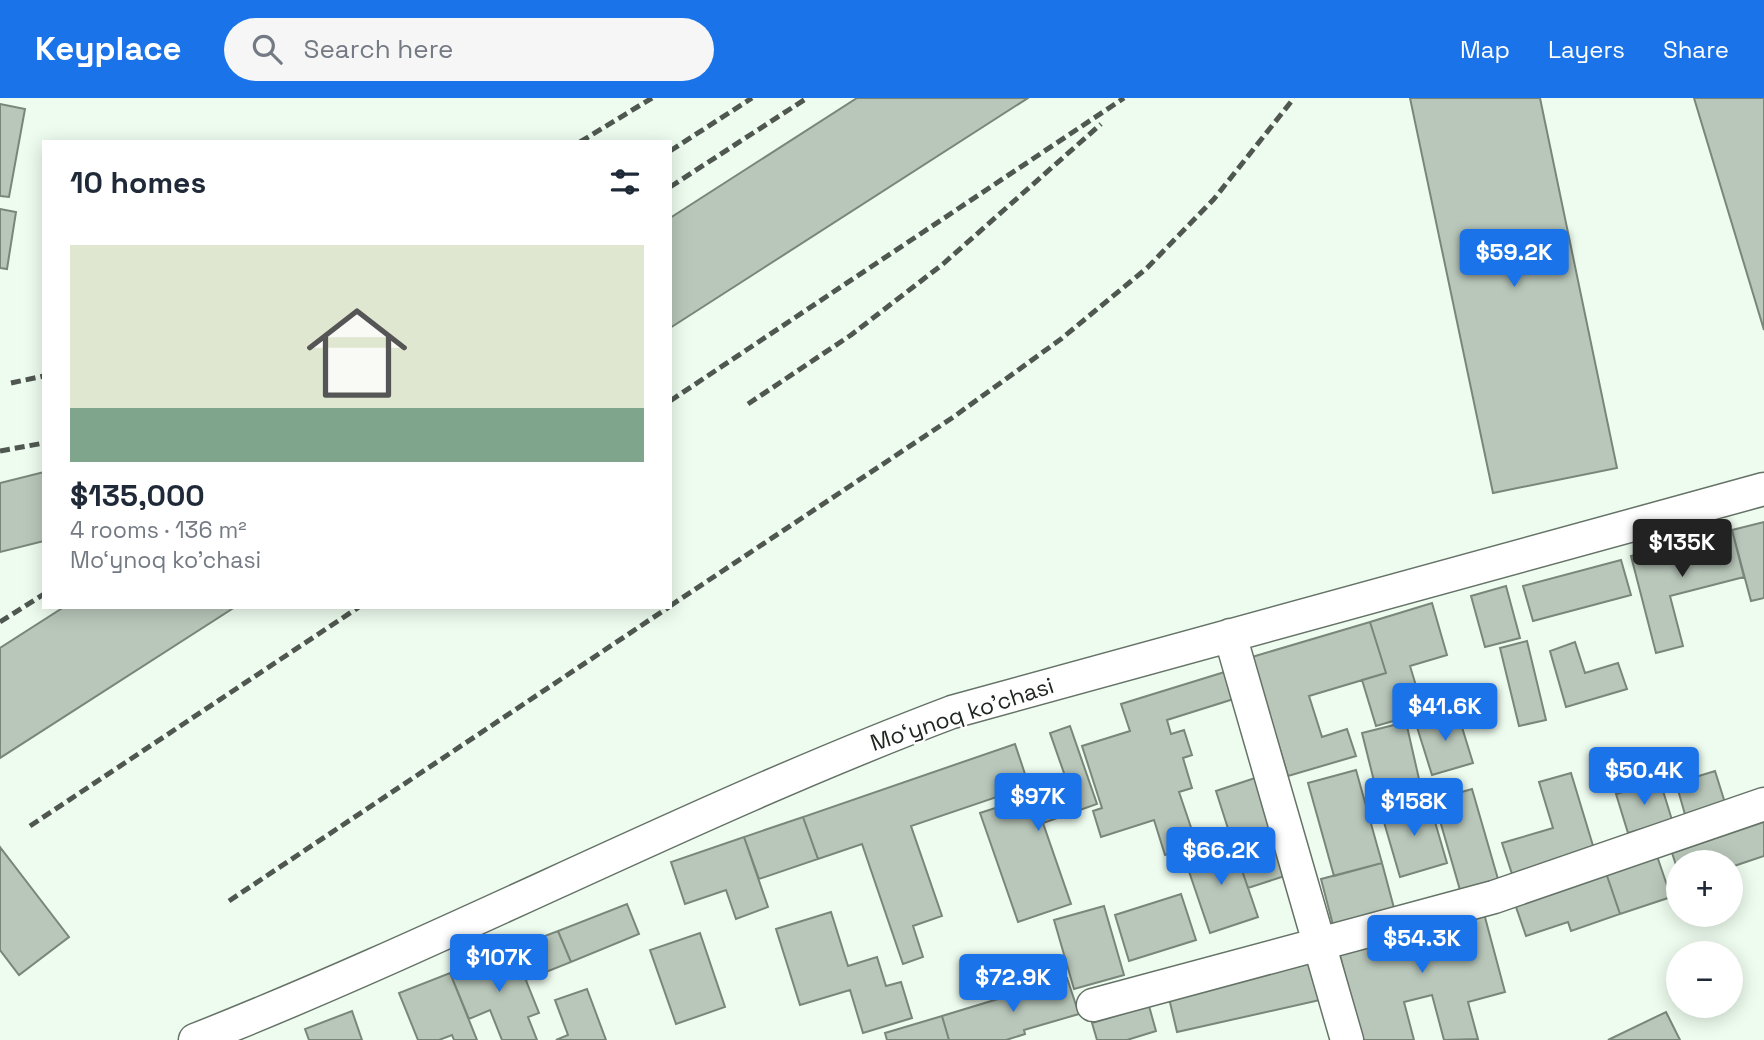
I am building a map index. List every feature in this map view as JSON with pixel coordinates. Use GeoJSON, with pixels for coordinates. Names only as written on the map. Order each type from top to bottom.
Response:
{"type":"FeatureCollection","features":[{"type":"Feature","properties":{"kind":"street","name":"Moʻynoq ko'chasi"},"geometry":{"type":"LineString","coordinates":[[195,1040],[313,992],[852,750],[952,712],[1764,489]]}},
{"type":"Feature","properties":{"kind":"street"},"geometry":{"type":"LineString","coordinates":[[1230,635],[1347,1040]]}},
{"type":"Feature","properties":{"kind":"street"},"geometry":{"type":"LineString","coordinates":[[1093,1005],[1493,897],[1764,804]]}},
{"type":"Feature","properties":{"kind":"building"},"geometry":{"type":"Polygon","coordinates":[[[857,98],[1028,98],[672,327],[672,217],[857,98]]]}},
{"type":"Feature","properties":{"kind":"building"},"geometry":{"type":"Polygon","coordinates":[[[1410,98],[1540,98],[1617,468],[1493,493],[1410,98]]]}},
{"type":"Feature","properties":{"kind":"building"},"geometry":{"type":"Polygon","coordinates":[[[1694,98],[1764,98],[1764,330],[1694,98]]]}},
{"type":"Feature","properties":{"kind":"building"},"geometry":{"type":"Polygon","coordinates":[[[0,104],[25,109],[9,197],[0,196],[0,104]]]}},
{"type":"Feature","properties":{"kind":"building"},"geometry":{"type":"Polygon","coordinates":[[[0,209],[16,212],[7,269],[0,268],[0,209]]]}},
{"type":"Feature","properties":{"kind":"building"},"geometry":{"type":"Polygon","coordinates":[[[42,472],[42,542],[0,552],[0,483],[42,472]]]}},
{"type":"Feature","properties":{"kind":"building"},"geometry":{"type":"Polygon","coordinates":[[[1764,522],[1764,598],[1751,601],[1732,530],[1764,522]]]}},
{"type":"Feature","properties":{"kind":"building"},"geometry":{"type":"Polygon","coordinates":[[[1732,530],[1744,577],[1670,596],[1683,646],[1656,653],[1631,556],[1732,530]]]}},
{"type":"Feature","properties":{"kind":"building"},"geometry":{"type":"Polygon","coordinates":[[[1621,560],[1631,595],[1533,621],[1523,586],[1621,560]]]}},
{"type":"Feature","properties":{"kind":"building"},"geometry":{"type":"Polygon","coordinates":[[[1506,586],[1520,638],[1485,647],[1471,596],[1506,586]]]}},
{"type":"Feature","properties":{"kind":"building"},"geometry":{"type":"Polygon","coordinates":[[[1432,603],[1447,655],[1410,666],[1424,712],[1376,726],[1362,680],[1386,673],[1370,622],[1432,603]]]}},
{"type":"Feature","properties":{"kind":"building"},"geometry":{"type":"Polygon","coordinates":[[[61,609],[232,609],[0,758],[0,648],[61,609]]]}},
{"type":"Feature","properties":{"kind":"building"},"geometry":{"type":"Polygon","coordinates":[[[1370,622],[1386,673],[1309,696],[1322,737],[1347,729],[1356,756],[1288,776],[1252,657],[1370,622]]]}},
{"type":"Feature","properties":{"kind":"building"},"geometry":{"type":"Polygon","coordinates":[[[1527,641],[1546,720],[1519,726],[1500,648],[1527,641]]]}},
{"type":"Feature","properties":{"kind":"building"},"geometry":{"type":"Polygon","coordinates":[[[1575,642],[1585,673],[1618,663],[1627,689],[1566,707],[1550,651],[1575,642]]]}},
{"type":"Feature","properties":{"kind":"building"},"geometry":{"type":"Polygon","coordinates":[[[1231,670],[1240,697],[1167,720],[1171,734],[1184,730],[1192,755],[1183,758],[1192,788],[1179,792],[1197,845],[1165,855],[1154,820],[1101,837],[1093,811],[1102,808],[1082,746],[1130,731],[1121,704],[1231,670]]]}},
{"type":"Feature","properties":{"kind":"building"},"geometry":{"type":"Polygon","coordinates":[[[1457,711],[1473,763],[1432,775],[1416,724],[1457,711]]]}},
{"type":"Feature","properties":{"kind":"building"},"geometry":{"type":"Polygon","coordinates":[[[1406,722],[1419,779],[1376,789],[1362,733],[1406,722]]]}},
{"type":"Feature","properties":{"kind":"building"},"geometry":{"type":"Polygon","coordinates":[[[1070,726],[1097,804],[1043,823],[1071,904],[1018,922],[980,813],[1011,803],[1008,796],[1065,776],[1050,733],[1070,726]]]}},
{"type":"Feature","properties":{"kind":"building"},"geometry":{"type":"Polygon","coordinates":[[[1015,744],[1029,786],[911,826],[942,916],[913,926],[923,957],[903,964],[862,844],[818,859],[803,817],[1015,744]]]}},
{"type":"Feature","properties":{"kind":"building"},"geometry":{"type":"Polygon","coordinates":[[[1356,770],[1382,863],[1334,876],[1308,783],[1356,770]]]}},
{"type":"Feature","properties":{"kind":"building"},"geometry":{"type":"Polygon","coordinates":[[[1715,771],[1726,806],[1686,818],[1676,783],[1715,771]]]}},
{"type":"Feature","properties":{"kind":"building"},"geometry":{"type":"Polygon","coordinates":[[[1571,773],[1594,849],[1512,874],[1502,843],[1553,828],[1539,782],[1571,773]]]}},
{"type":"Feature","properties":{"kind":"building"},"geometry":{"type":"Polygon","coordinates":[[[1264,775],[1281,825],[1232,841],[1216,791],[1264,775]]]}},
{"type":"Feature","properties":{"kind":"building"},"geometry":{"type":"Polygon","coordinates":[[[1660,781],[1672,820],[1628,833],[1616,794],[1660,781]]]}},
{"type":"Feature","properties":{"kind":"building"},"geometry":{"type":"Polygon","coordinates":[[[1472,789],[1498,879],[1460,890],[1434,800],[1472,789]]]}},
{"type":"Feature","properties":{"kind":"building"},"geometry":{"type":"Polygon","coordinates":[[[1428,798],[1447,863],[1400,877],[1381,812],[1428,798]]]}},
{"type":"Feature","properties":{"kind":"building"},"geometry":{"type":"Polygon","coordinates":[[[803,817],[818,859],[759,879],[744,837],[803,817]]]}},
{"type":"Feature","properties":{"kind":"building"},"geometry":{"type":"Polygon","coordinates":[[[1764,822],[1764,856],[1743,863],[1743,850],[1681,850],[1764,822]]]}},
{"type":"Feature","properties":{"kind":"building"},"geometry":{"type":"Polygon","coordinates":[[[1281,825],[1297,872],[1248,888],[1232,841],[1281,825]]]}},
{"type":"Feature","properties":{"kind":"building"},"geometry":{"type":"Polygon","coordinates":[[[744,837],[768,907],[736,919],[726,890],[685,904],[671,862],[744,837]]]}},
{"type":"Feature","properties":{"kind":"building"},"geometry":{"type":"Polygon","coordinates":[[[1232,841],[1258,917],[1210,933],[1184,857],[1232,841]]]}},
{"type":"Feature","properties":{"kind":"building"},"geometry":{"type":"Polygon","coordinates":[[[0,847],[69,937],[19,975],[0,950],[0,847]]]}},
{"type":"Feature","properties":{"kind":"building"},"geometry":{"type":"Polygon","coordinates":[[[1656,853],[1666,882],[1666,899],[1620,914],[1605,870],[1656,853]]]}},
{"type":"Feature","properties":{"kind":"building"},"geometry":{"type":"Polygon","coordinates":[[[1382,863],[1394,908],[1333,925],[1321,879],[1382,863]]]}},
{"type":"Feature","properties":{"kind":"building"},"geometry":{"type":"Polygon","coordinates":[[[1605,870],[1620,914],[1571,931],[1568,922],[1526,936],[1514,901],[1605,870]]]}},
{"type":"Feature","properties":{"kind":"building"},"geometry":{"type":"Polygon","coordinates":[[[1181,894],[1196,940],[1129,961],[1115,915],[1181,894]]]}},
{"type":"Feature","properties":{"kind":"building"},"geometry":{"type":"Polygon","coordinates":[[[627,904],[639,934],[571,962],[558,931],[627,904]]]}},
{"type":"Feature","properties":{"kind":"building"},"geometry":{"type":"Polygon","coordinates":[[[1104,906],[1124,975],[1074,989],[1054,920],[1104,906]]]}},
{"type":"Feature","properties":{"kind":"building"},"geometry":{"type":"Polygon","coordinates":[[[1482,906],[1505,992],[1468,1002],[1478,1039],[1444,1040],[1432,995],[1404,1002],[1414,1040],[1362,1040],[1337,944],[1482,906]]]}},
{"type":"Feature","properties":{"kind":"building"},"geometry":{"type":"Polygon","coordinates":[[[831,912],[848,966],[877,957],[886,986],[901,982],[912,1018],[863,1033],[850,990],[800,1005],[776,929],[831,912]]]}},
{"type":"Feature","properties":{"kind":"building"},"geometry":{"type":"Polygon","coordinates":[[[558,931],[571,962],[526,980],[513,948],[558,931]]]}},
{"type":"Feature","properties":{"kind":"building"},"geometry":{"type":"Polygon","coordinates":[[[700,933],[725,1007],[676,1024],[650,950],[700,933]]]}},
{"type":"Feature","properties":{"kind":"building"},"geometry":{"type":"Polygon","coordinates":[[[513,948],[539,1013],[528,1017],[537,1040],[502,1040],[490,1010],[469,1019],[450,973],[513,948]]]}},
{"type":"Feature","properties":{"kind":"building"},"geometry":{"type":"Polygon","coordinates":[[[1311,961],[1320,1000],[1177,1032],[1168,994],[1311,961]]]}},
{"type":"Feature","properties":{"kind":"building"},"geometry":{"type":"Polygon","coordinates":[[[450,973],[477,1040],[454,1040],[452,1035],[439,1040],[418,1040],[399,993],[450,973]]]}},
{"type":"Feature","properties":{"kind":"building"},"geometry":{"type":"Polygon","coordinates":[[[1067,978],[1079,1014],[1024,1030],[1025,1034],[1006,1040],[949,1040],[942,1016],[1067,978]]]}},
{"type":"Feature","properties":{"kind":"building"},"geometry":{"type":"Polygon","coordinates":[[[587,989],[606,1040],[556,1040],[568,1035],[555,1000],[587,989]]]}},
{"type":"Feature","properties":{"kind":"building"},"geometry":{"type":"Polygon","coordinates":[[[1149,1006],[1156,1031],[1127,1040],[1097,1040],[1092,1023],[1149,1006]]]}},
{"type":"Feature","properties":{"kind":"building"},"geometry":{"type":"Polygon","coordinates":[[[352,1011],[362,1040],[309,1040],[305,1029],[352,1011]]]}},
{"type":"Feature","properties":{"kind":"building"},"geometry":{"type":"Polygon","coordinates":[[[1666,1012],[1666,1018],[1669,1018],[1680,1040],[1608,1040],[1666,1012]]]}},
{"type":"Feature","properties":{"kind":"building"},"geometry":{"type":"Polygon","coordinates":[[[942,1016],[949,1040],[887,1040],[885,1033],[942,1016]]]}},
{"type":"Feature","properties":{"kind":"railway"},"geometry":{"type":"LineString","coordinates":[[583,140],[652,98]]}},
{"type":"Feature","properties":{"kind":"railway"},"geometry":{"type":"LineString","coordinates":[[672,150],[752,98]]}},
{"type":"Feature","properties":{"kind":"railway"},"geometry":{"type":"LineString","coordinates":[[672,186],[807,98]]}},
{"type":"Feature","properties":{"kind":"railway"},"geometry":{"type":"LineString","coordinates":[[672,400],[1124,98]]}},
{"type":"Feature","properties":{"kind":"railway"},"geometry":{"type":"LineString","coordinates":[[672,605],[952,418],[1061,339],[1147,268],[1214,199],[1294,98]]}},
{"type":"Feature","properties":{"kind":"railway"},"geometry":{"type":"LineString","coordinates":[[748,404],[851,335],[943,264],[1101,124]]}},
{"type":"Feature","properties":{"kind":"railway"},"geometry":{"type":"LineString","coordinates":[[11,383],[42,376]]}},
{"type":"Feature","properties":{"kind":"railway"},"geometry":{"type":"LineString","coordinates":[[0,451],[42,443]]}},
{"type":"Feature","properties":{"kind":"railway"},"geometry":{"type":"LineString","coordinates":[[0,622],[42,595]]}},
{"type":"Feature","properties":{"kind":"railway"},"geometry":{"type":"LineString","coordinates":[[30,826],[356,609]]}},
{"type":"Feature","properties":{"kind":"railway"},"geometry":{"type":"LineString","coordinates":[[229,901],[666,609]]}}]}
